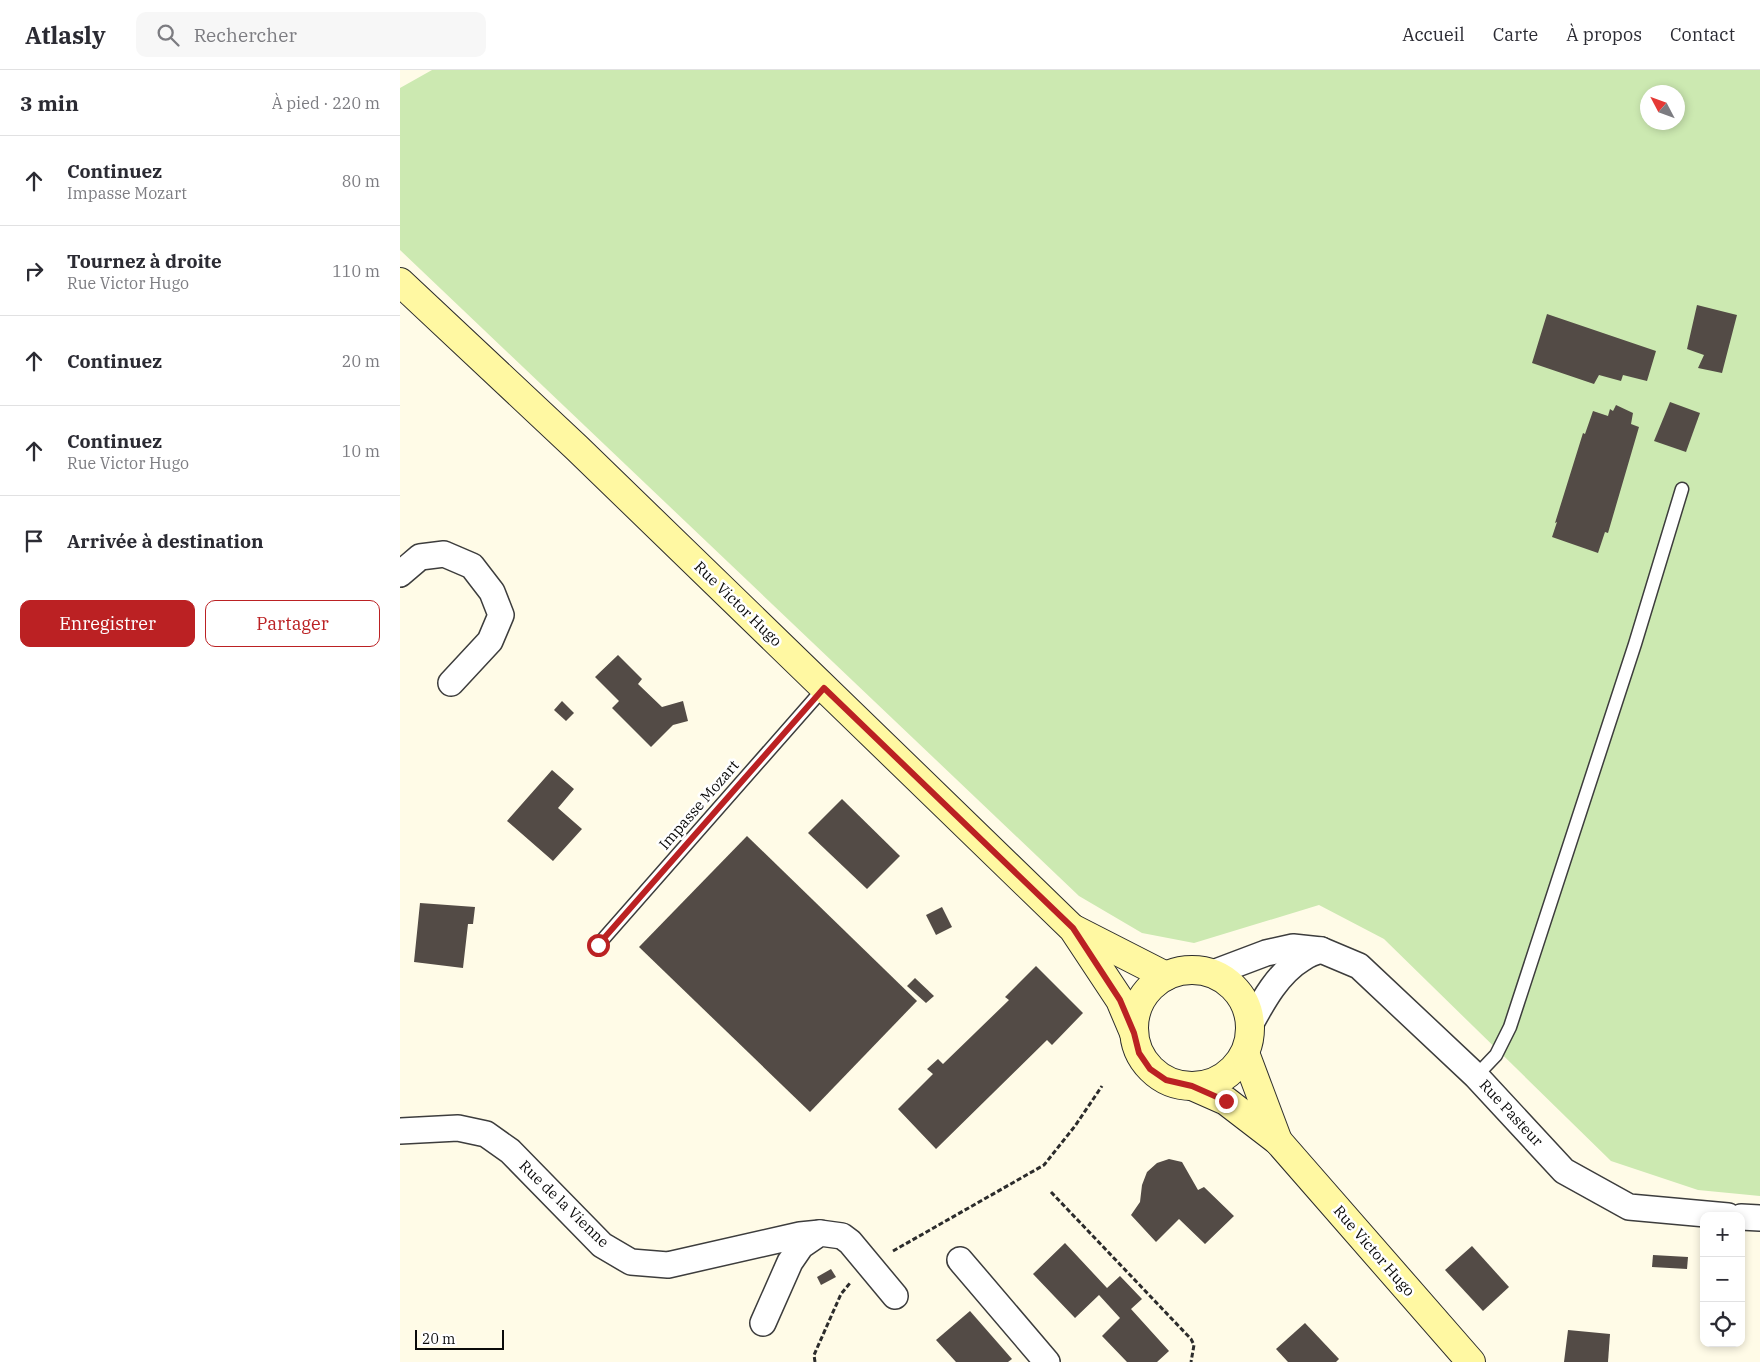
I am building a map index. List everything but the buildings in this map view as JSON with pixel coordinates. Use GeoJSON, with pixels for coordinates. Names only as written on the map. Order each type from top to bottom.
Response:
{"type":"FeatureCollection","features":[{"type":"Feature","properties":{"kind":"street","name":"Rue Victor Hugo"},"geometry":{"type":"LineString","coordinates":[[400,282],[577,448],[1073,928],[1120,1000],[1134,1033]]}},
{"type":"Feature","properties":{"kind":"street"},"geometry":{"type":"LineString","coordinates":[[400,574],[420,557],[444,554],[472,566],[492,592],[501,615],[490,641],[451,684]]}},
{"type":"Feature","properties":{"kind":"street","name":"Rue Victor Hugo"},"geometry":{"type":"LineString","coordinates":[[1073,928],[1166,976]]}},
{"type":"Feature","properties":{"kind":"street","name":"Rue Pasteur"},"geometry":{"type":"LineString","coordinates":[[1213,974],[1266,953],[1293,947],[1321,950],[1359,966],[1476,1076],[1564,1170],[1629,1207],[1700,1213]]}},
{"type":"Feature","properties":{"kind":"street"},"geometry":{"type":"LineString","coordinates":[[1250,1025],[1267,995],[1283,975],[1303,958],[1321,950]]}},
{"type":"Feature","properties":{"kind":"street"},"geometry":{"type":"LineString","coordinates":[[1183,970],[1213,974],[1232,984],[1241,995],[1249,1014],[1250,1034],[1245,1054],[1226,1076],[1212,1083],[1192,1086],[1166,1080],[1150,1069],[1139,1053],[1134,1033],[1136,1013],[1145,995],[1166,976],[1183,970]]}},
{"type":"Feature","properties":{"kind":"street","name":"Rue Victor Hugo"},"geometry":{"type":"LineString","coordinates":[[1245,1054],[1278,1141]]}},
{"type":"Feature","properties":{"kind":"street","name":"Rue Victor Hugo"},"geometry":{"type":"LineString","coordinates":[[1192,1086],[1226,1101],[1278,1141],[1471,1362]]}},
{"type":"Feature","properties":{"kind":"street","name":"Rue de la Vienne"},"geometry":{"type":"LineString","coordinates":[[400,1131],[458,1128],[486,1134],[510,1150],[602,1245],[631,1262],[668,1265],[800,1235],[820,1233],[842,1236],[850,1242],[895,1296]]}},
{"type":"Feature","properties":{"kind":"street"},"geometry":{"type":"LineString","coordinates":[[1745,1217],[1760,1218]]}},
{"type":"Feature","properties":{"kind":"street"},"geometry":{"type":"LineString","coordinates":[[764,1323],[790,1262],[801,1246],[820,1233]]}},
{"type":"Feature","properties":{"kind":"street"},"geometry":{"type":"LineString","coordinates":[[960,1260],[1047,1362]]}},
{"type":"Feature","properties":{"kind":"lane"},"geometry":{"type":"LineString","coordinates":[[1476,1076],[1496,1055],[1510,1027],[1635,644],[1682,489]]}},
{"type":"Feature","properties":{"kind":"lane","name":"Impasse Mozart"},"geometry":{"type":"LineString","coordinates":[[598,945],[824,688]]}},
{"type":"Feature","properties":{"kind":"path"},"geometry":{"type":"LineString","coordinates":[[815,1362],[814,1355],[841,1294],[852,1280],[871,1265],[1044,1164],[1075,1126],[1102,1086]]}},
{"type":"Feature","properties":{"kind":"path"},"geometry":{"type":"LineString","coordinates":[[1051,1192],[1191,1339],[1194,1345],[1190,1362]]}},
{"type":"Feature","properties":{"kind":"green space"},"geometry":{"type":"Polygon","coordinates":[[[432,70],[1760,70],[1760,1196],[1698,1190],[1611,1161],[1384,939],[1319,905],[1194,943],[1142,933],[1079,896],[400,250],[400,88],[432,70]]]}},
{"type":"Feature","properties":{"kind":"route"},"geometry":{"type":"LineString","coordinates":[[598,945],[824,688],[1073,928],[1120,1000],[1134,1033],[1139,1053],[1150,1069],[1166,1080],[1185,1086],[1192,1086],[1226,1101]]}}]}
